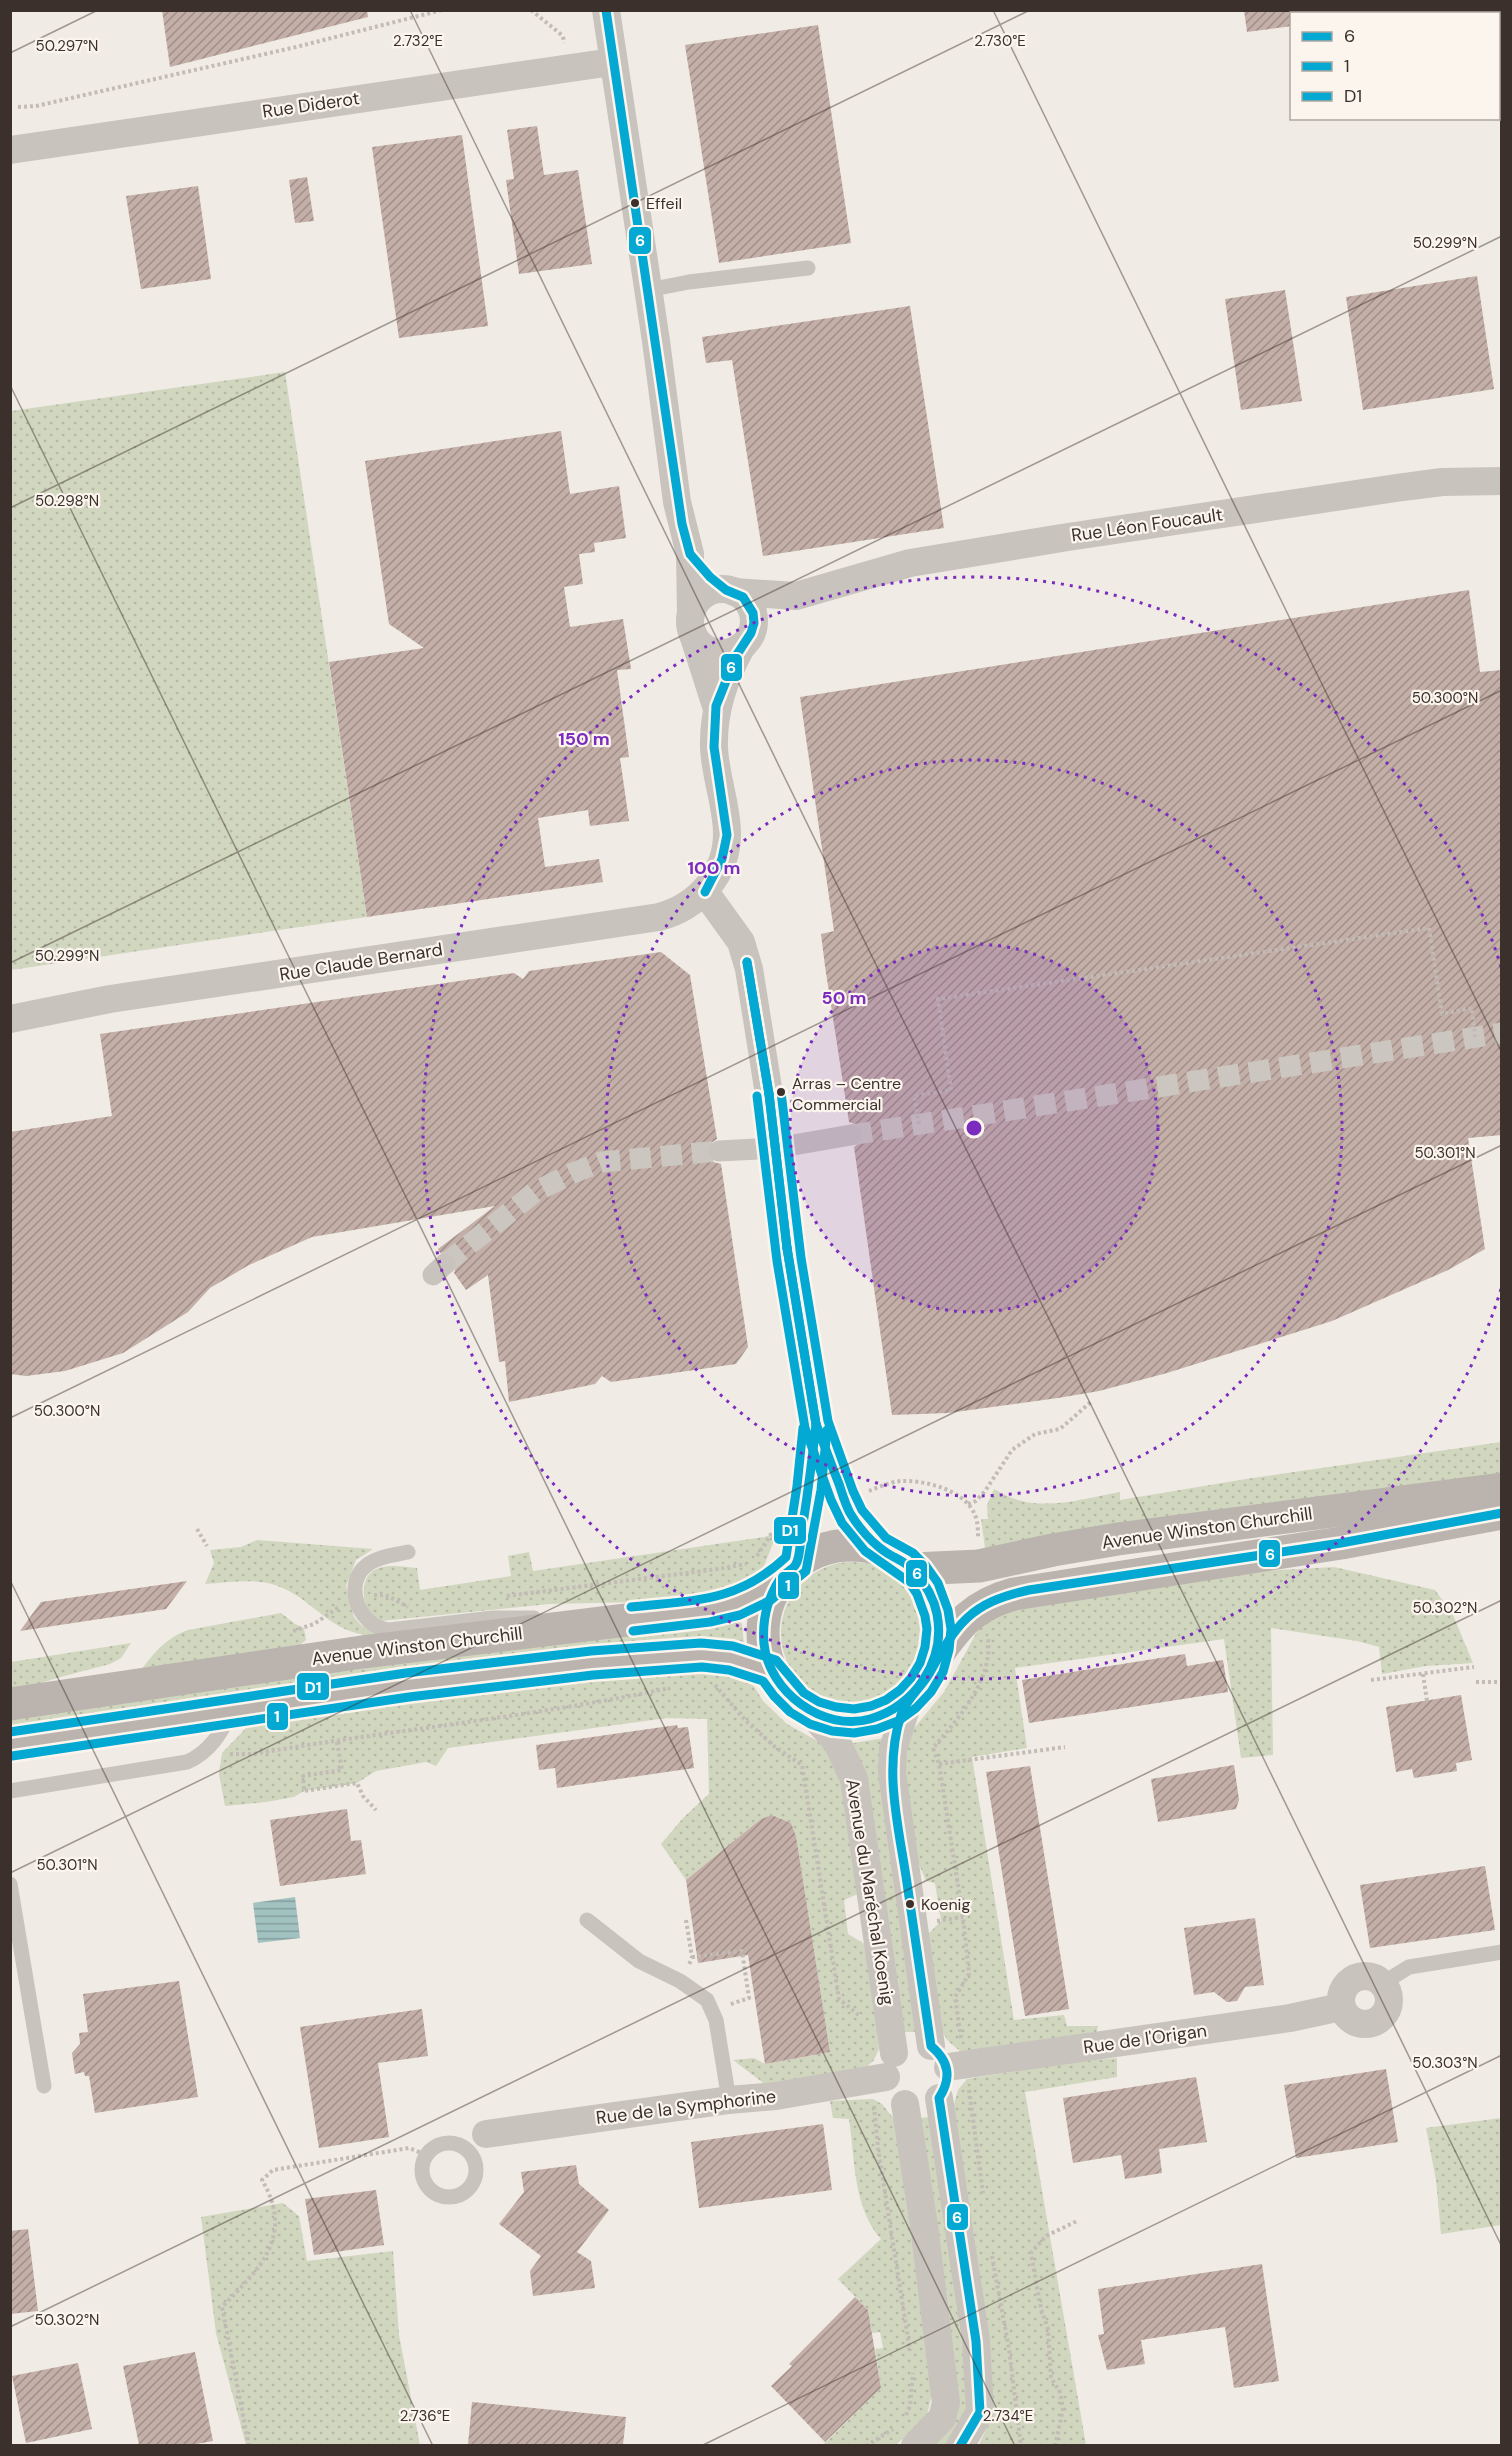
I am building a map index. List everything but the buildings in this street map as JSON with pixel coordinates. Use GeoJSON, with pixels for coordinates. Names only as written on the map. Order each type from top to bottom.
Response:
{"type":"FeatureCollection","features":[{"type":"Feature","properties":{"kind":"main road","name":"Avenue Winston Churchill"},"geometry":{"type":"LineString","coordinates":[[913,1569],[980,1566],[1118,1539],[1502,1489]]}},
{"type":"Feature","properties":{"kind":"main road","name":"Avenue Winston Churchill"},"geometry":{"type":"LineString","coordinates":[[935,1658],[955,1630],[974,1610],[984,1604],[1029,1590],[1341,1543],[1502,1513]]}},
{"type":"Feature","properties":{"kind":"main road"},"geometry":{"type":"LineString","coordinates":[[854,1545],[884,1551],[913,1569],[927,1588],[935,1608],[939,1636],[935,1658],[925,1680],[909,1698],[886,1713],[861,1720],[834,1719],[808,1710],[787,1693],[771,1671],[764,1647],[763,1623],[769,1600],[789,1571],[817,1552],[831,1547],[854,1545]]}},
{"type":"Feature","properties":{"kind":"main road","name":"Avenue Winston Churchill"},"geometry":{"type":"LineString","coordinates":[[10,1704],[362,1652],[724,1608],[749,1598],[789,1571]]}},
{"type":"Feature","properties":{"kind":"main road","name":"Avenue Winston Churchill"},"geometry":{"type":"LineString","coordinates":[[10,1744],[488,1675],[688,1655],[731,1658],[771,1671]]}},
{"type":"Feature","properties":{"kind":"street"},"geometry":{"type":"LineString","coordinates":[[606,10],[677,502],[690,554],[691,623],[716,706],[714,747],[727,835],[723,859],[705,892],[733,930],[746,955],[776,1148],[787,1248],[816,1424],[844,1501],[858,1525],[884,1551]]}},
{"type":"Feature","properties":{"kind":"street","name":"Rue Diderot"},"geometry":{"type":"LineString","coordinates":[[10,150],[612,62]]}},
{"type":"Feature","properties":{"kind":"street","name":"Rue Léon Foucault"},"geometry":{"type":"LineString","coordinates":[[730,591],[796,596],[910,563],[1068,537],[1442,482],[1502,481]]}},
{"type":"Feature","properties":{"kind":"street"},"geometry":{"type":"LineString","coordinates":[[690,554],[710,578],[749,604],[754,624],[716,706]]}},
{"type":"Feature","properties":{"kind":"street"},"geometry":{"type":"LineString","coordinates":[[730,591],[708,593],[700,598],[691,623],[697,642],[707,650],[718,653],[731,652],[746,640]]}},
{"type":"Feature","properties":{"kind":"street","name":"Rue Léon Foucault"},"geometry":{"type":"LineString","coordinates":[[746,640],[796,596]]}},
{"type":"Feature","properties":{"kind":"street","name":"Rue Claude Bernard"},"geometry":{"type":"LineString","coordinates":[[10,1019],[110,999],[659,917],[686,908],[705,892]]}},
{"type":"Feature","properties":{"kind":"street"},"geometry":{"type":"LineString","coordinates":[[719,1151],[776,1148],[851,1135]]}},
{"type":"Feature","properties":{"kind":"street"},"geometry":{"type":"LineString","coordinates":[[789,1571],[806,1506],[816,1424]]}},
{"type":"Feature","properties":{"kind":"street","name":"Avenue du Maréchal Koenig"},"geometry":{"type":"LineString","coordinates":[[909,1698],[893,1749],[892,1773],[948,2059]]}},
{"type":"Feature","properties":{"kind":"street","name":"Avenue du Maréchal Koenig"},"geometry":{"type":"LineString","coordinates":[[808,1710],[837,1742],[854,1779],[884,2076]]}},
{"type":"Feature","properties":{"kind":"street","name":"Rue de l'Origan"},"geometry":{"type":"LineString","coordinates":[[948,2059],[1290,2018],[1341,2007],[1342,1991],[1352,1979],[1368,1976],[1383,1983]]}},
{"type":"Feature","properties":{"kind":"street"},"geometry":{"type":"LineString","coordinates":[[911,2044],[948,2059],[948,2080],[945,2089],[939,2097],[925,2105],[905,2104],[892,2093],[884,2076],[911,2044]]}},
{"type":"Feature","properties":{"kind":"street","name":"Rue de la Symphorine"},"geometry":{"type":"LineString","coordinates":[[477,2142],[729,2100],[776,2096],[884,2076]]}},
{"type":"Feature","properties":{"kind":"street"},"geometry":{"type":"LineString","coordinates":[[939,2097],[976,2341],[979,2381],[980,2412],[960,2445]]}},
{"type":"Feature","properties":{"kind":"street"},"geometry":{"type":"LineString","coordinates":[[905,2104],[924,2226],[946,2403],[942,2418],[908,2436]]}},
{"type":"Feature","properties":{"kind":"lane"},"geometry":{"type":"LineString","coordinates":[[648,290],[689,282],[808,268]]}},
{"type":"Feature","properties":{"kind":"lane"},"geometry":{"type":"LineString","coordinates":[[1452,1521],[1502,1526]]}},
{"type":"Feature","properties":{"kind":"lane"},"geometry":{"type":"LineString","coordinates":[[408,1552],[374,1560],[361,1571],[357,1580],[355,1589],[359,1608],[369,1621],[382,1629],[515,1617],[590,1624]]}},
{"type":"Feature","properties":{"kind":"lane"},"geometry":{"type":"LineString","coordinates":[[10,1791],[187,1762],[205,1751],[222,1731],[232,1711]]}},
{"type":"Feature","properties":{"kind":"lane"},"geometry":{"type":"LineString","coordinates":[[10,1884],[44,2086]]}},
{"type":"Feature","properties":{"kind":"lane"},"geometry":{"type":"LineString","coordinates":[[587,1920],[639,1961],[680,1982],[707,2000],[713,2009],[729,2100]]}},
{"type":"Feature","properties":{"kind":"lane"},"geometry":{"type":"LineString","coordinates":[[1383,1983],[1409,1967],[1502,1952]]}},
{"type":"Feature","properties":{"kind":"lane"},"geometry":{"type":"LineString","coordinates":[[477,2142],[473,2183],[468,2190],[452,2197],[435,2193],[424,2180],[423,2163],[426,2155],[442,2144],[477,2142]]}},
{"type":"Feature","properties":{"kind":"path"},"geometry":{"type":"LineString","coordinates":[[18,107],[36,106],[296,47],[442,10]]}},
{"type":"Feature","properties":{"kind":"path"},"geometry":{"type":"LineString","coordinates":[[531,10],[563,36],[567,68]]}},
{"type":"Feature","properties":{"kind":"path"},"geometry":{"type":"LineString","coordinates":[[919,1124],[914,1096],[951,1090],[938,999],[1429,928],[1442,1014],[1472,1008],[1475,1037]]}},
{"type":"Feature","properties":{"kind":"path"},"geometry":{"type":"LineString","coordinates":[[968,1504],[976,1501],[985,1491],[1012,1450],[1035,1434],[1060,1429],[1092,1401]]}},
{"type":"Feature","properties":{"kind":"path"},"geometry":{"type":"LineString","coordinates":[[844,1501],[899,1481],[912,1482],[953,1493],[968,1504],[975,1515],[980,1566]]}},
{"type":"Feature","properties":{"kind":"path"},"geometry":{"type":"LineString","coordinates":[[700,1572],[747,1564],[760,1554],[768,1536],[780,1522],[785,1509],[806,1506]]}},
{"type":"Feature","properties":{"kind":"path"},"geometry":{"type":"LineString","coordinates":[[197,1529],[207,1546]]}},
{"type":"Feature","properties":{"kind":"path"},"geometry":{"type":"LineString","coordinates":[[984,1604],[989,1648],[982,1678],[972,1699],[933,1748],[939,1764],[963,1917],[969,1974],[955,1996],[948,2059],[984,2205]]}},
{"type":"Feature","properties":{"kind":"path"},"geometry":{"type":"LineString","coordinates":[[1371,1680],[1474,1668]]}},
{"type":"Feature","properties":{"kind":"path"},"geometry":{"type":"LineString","coordinates":[[1423,1674],[1427,1701]]}},
{"type":"Feature","properties":{"kind":"path"},"geometry":{"type":"LineString","coordinates":[[709,1682],[718,1687],[745,1720],[775,1748],[802,1765],[839,1999],[860,2014]]}},
{"type":"Feature","properties":{"kind":"path"},"geometry":{"type":"LineString","coordinates":[[1476,1682],[1502,1682]]}},
{"type":"Feature","properties":{"kind":"path"},"geometry":{"type":"LineString","coordinates":[[205,1751],[253,1754],[614,1699],[671,1688]]}},
{"type":"Feature","properties":{"kind":"path"},"geometry":{"type":"LineString","coordinates":[[337,1742],[342,1770],[303,1776],[304,1791],[357,1783],[363,1796],[376,1810]]}},
{"type":"Feature","properties":{"kind":"path"},"geometry":{"type":"LineString","coordinates":[[939,1764],[1065,1747]]}},
{"type":"Feature","properties":{"kind":"path"},"geometry":{"type":"LineString","coordinates":[[680,1982],[692,1957],[686,1920]]}},
{"type":"Feature","properties":{"kind":"path"},"geometry":{"type":"LineString","coordinates":[[692,1957],[742,1951],[749,1998],[713,2009]]}},
{"type":"Feature","properties":{"kind":"path"},"geometry":{"type":"LineString","coordinates":[[884,2076],[878,2148],[910,2352]]}},
{"type":"Feature","properties":{"kind":"path"},"geometry":{"type":"LineString","coordinates":[[249,2445],[222,2307],[248,2280],[274,2240],[276,2211],[272,2196],[262,2180],[273,2170],[410,2148],[426,2155]]}},
{"type":"Feature","properties":{"kind":"path"},"geometry":{"type":"LineString","coordinates":[[1055,2445],[1063,2409],[1060,2392],[1051,2378],[1048,2329],[1041,2310],[1031,2253],[1046,2236],[1077,2221]]}},
{"type":"Feature","properties":{"kind":"path"},"geometry":{"type":"LineString","coordinates":[[991,2250],[1009,2349],[1021,2445]]}},
{"type":"Feature","properties":{"kind":"path"},"geometry":{"type":"LineString","coordinates":[[905,2416],[910,2406],[914,2374],[912,2363]]}},
{"type":"Feature","properties":{"kind":"path"},"geometry":{"type":"LineString","coordinates":[[866,2445],[908,2436]]}},
{"type":"Feature","properties":{"kind":"green space"},"geometry":{"type":"Polygon","coordinates":[[[285,372],[367,917],[11,970],[11,411],[285,372]]]}},
{"type":"Feature","properties":{"kind":"green space"},"geometry":{"type":"Polygon","coordinates":[[[1501,1442],[1501,1478],[985,1548],[981,1519],[988,1519],[987,1505],[994,1489],[1024,1502],[1056,1503],[1120,1492],[1120,1500],[1501,1442]]]}},
{"type":"Feature","properties":{"kind":"green space"},"geometry":{"type":"Polygon","coordinates":[[[777,1533],[764,1566],[738,1587],[677,1601],[549,1604],[381,1621],[370,1612],[364,1594],[369,1575],[384,1567],[417,1568],[420,1590],[511,1576],[508,1556],[529,1552],[533,1571],[764,1537],[777,1533]]]}},
{"type":"Feature","properties":{"kind":"green space"},"geometry":{"type":"Polygon","coordinates":[[[257,1540],[373,1549],[356,1560],[346,1586],[354,1617],[361,1625],[378,1635],[362,1634],[335,1624],[289,1591],[275,1585],[249,1581],[205,1584],[214,1563],[210,1550],[241,1547],[257,1540]]]}},
{"type":"Feature","properties":{"kind":"green space"},"geometry":{"type":"Polygon","coordinates":[[[852,1562],[879,1568],[902,1583],[917,1606],[923,1633],[917,1660],[902,1683],[879,1698],[852,1704],[825,1698],[802,1683],[787,1660],[781,1633],[787,1606],[802,1583],[825,1568],[852,1562]]]}},
{"type":"Feature","properties":{"kind":"green space"},"geometry":{"type":"Polygon","coordinates":[[[1334,1567],[1435,1590],[1453,1615],[1473,1663],[1426,1666],[1382,1674],[1379,1647],[1357,1641],[1271,1628],[1273,1755],[1241,1758],[1224,1639],[1015,1668],[1027,1748],[972,1757],[1014,2020],[1064,2015],[1067,2026],[1098,2026],[1096,2035],[961,2052],[948,2041],[941,2030],[929,1933],[941,1921],[935,1883],[926,1881],[918,1862],[906,1809],[906,1738],[944,1692],[978,1630],[986,1621],[1015,1608],[1240,1572],[1334,1567]]]}},
{"type":"Feature","properties":{"kind":"green space"},"geometry":{"type":"Polygon","coordinates":[[[281,1613],[304,1628],[306,1640],[296,1648],[141,1670],[167,1641],[180,1633],[281,1613]]]}},
{"type":"Feature","properties":{"kind":"green space"},"geometry":{"type":"Polygon","coordinates":[[[738,1620],[742,1624],[744,1644],[740,1648],[11,1730],[11,1719],[368,1665],[738,1620]]]}},
{"type":"Feature","properties":{"kind":"green space"},"geometry":{"type":"Polygon","coordinates":[[[131,1643],[121,1658],[110,1664],[11,1691],[11,1662],[131,1643]]]}},
{"type":"Feature","properties":{"kind":"green space"},"geometry":{"type":"Polygon","coordinates":[[[708,1667],[748,1677],[763,1701],[787,1724],[821,1743],[844,1767],[860,1893],[844,1900],[848,1934],[868,1946],[879,2049],[874,2060],[862,2071],[766,2085],[733,2060],[754,2058],[765,2064],[830,2052],[796,1836],[791,1823],[773,1815],[761,1819],[686,1880],[661,1844],[684,1817],[709,1794],[707,1719],[667,1718],[448,1748],[436,1766],[426,1762],[376,1771],[357,1783],[304,1791],[294,1797],[266,1802],[225,1806],[219,1774],[222,1753],[250,1724],[330,1706],[708,1667]]]}},
{"type":"Feature","properties":{"kind":"green space"},"geometry":{"type":"Polygon","coordinates":[[[885,1738],[917,2032],[903,2032],[853,1743],[885,1738]]]}},
{"type":"Feature","properties":{"kind":"green space"},"geometry":{"type":"Polygon","coordinates":[[[1117,2058],[1117,2077],[1025,2092],[1086,2445],[979,2445],[993,2414],[975,2241],[953,2108],[958,2090],[967,2079],[1065,2063],[1117,2058]]]}},
{"type":"Feature","properties":{"kind":"green space"},"geometry":{"type":"Polygon","coordinates":[[[873,2099],[882,2104],[894,2119],[930,2359],[932,2394],[927,2415],[896,2445],[822,2446],[881,2388],[875,2349],[883,2348],[880,2332],[872,2333],[868,2310],[838,2279],[881,2239],[872,2227],[860,2198],[849,2119],[833,2118],[830,2101],[873,2099]]]}},
{"type":"Feature","properties":{"kind":"green space"},"geometry":{"type":"Polygon","coordinates":[[[931,2117],[971,2410],[951,2445],[935,2445],[917,2118],[931,2117]]]}},
{"type":"Feature","properties":{"kind":"green space"},"geometry":{"type":"Polygon","coordinates":[[[1501,2118],[1501,2225],[1441,2234],[1436,2180],[1426,2128],[1501,2118]]]}},
{"type":"Feature","properties":{"kind":"green space"},"geometry":{"type":"Polygon","coordinates":[[[283,2203],[299,2216],[307,2261],[393,2251],[399,2335],[420,2445],[246,2445],[216,2333],[201,2217],[283,2203]]]}},
{"type":"Feature","properties":{"kind":"water"},"geometry":{"type":"Polygon","coordinates":[[[295,1897],[300,1938],[258,1943],[253,1903],[295,1897]]]}},
{"type":"Feature","properties":{"kind":"tunnel"},"geometry":{"type":"LineString","coordinates":[[851,1135],[1502,1033]]}},
{"type":"Feature","properties":{"kind":"tunnel"},"geometry":{"type":"LineString","coordinates":[[445,1264],[535,1192],[573,1173],[601,1162],[719,1151]]}},
{"type":"Feature","properties":{"kind":"transit line","name":"6"},"geometry":{"type":"LineString","coordinates":[[606,10],[682,524],[690,554],[710,577],[726,590],[743,597],[753,613],[754,623],[751,633],[736,656],[716,706],[714,747],[727,835],[722,859],[705,892]]}},
{"type":"Feature","properties":{"kind":"transit line","name":"6"},"geometry":{"type":"LineString","coordinates":[[747,962],[769,1094]]}},
{"type":"Feature","properties":{"kind":"transit line","name":"6"},"geometry":{"type":"LineString","coordinates":[[747,962],[769,1094]]}},
{"type":"Feature","properties":{"kind":"transit line","name":"1"},"geometry":{"type":"LineString","coordinates":[[12,1756],[409,1697],[593,1675],[702,1667],[729,1670],[763,1681],[790,1712],[810,1724],[832,1731],[854,1733],[877,1729],[898,1721],[916,1708],[931,1692],[943,1672],[949,1650],[951,1629],[948,1610],[938,1583],[926,1566],[913,1553],[886,1538],[862,1510],[828,1421],[801,1258],[781,1092]]}},
{"type":"Feature","properties":{"kind":"transit line","name":"6"},"geometry":{"type":"LineString","coordinates":[[769,1094],[787,1248]]}},
{"type":"Feature","properties":{"kind":"transit line","name":"6"},"geometry":{"type":"LineString","coordinates":[[769,1094],[787,1248]]}},
{"type":"Feature","properties":{"kind":"transit line","name":"D1"},"geometry":{"type":"LineString","coordinates":[[10,1732],[406,1673],[591,1651],[701,1643],[733,1646],[776,1660],[804,1693],[819,1702],[836,1707],[854,1709],[871,1706],[886,1700],[900,1690],[920,1663],[927,1629],[925,1616],[917,1594],[909,1582],[865,1551],[842,1523],[831,1500],[805,1428],[777,1261],[757,1096]]}},
{"type":"Feature","properties":{"kind":"transit line","name":"6"},"geometry":{"type":"LineString","coordinates":[[787,1248],[816,1424]]}},
{"type":"Feature","properties":{"kind":"transit line","name":"6"},"geometry":{"type":"LineString","coordinates":[[787,1248],[816,1424]]}},
{"type":"Feature","properties":{"kind":"transit line","name":"6"},"geometry":{"type":"LineString","coordinates":[[816,1424],[850,1513],[877,1545],[914,1570],[934,1602],[937,1614],[939,1631],[937,1648],[924,1679],[901,1704],[870,1719],[834,1720],[817,1714],[801,1704],[776,1678],[768,1662],[764,1644],[765,1619],[772,1594],[780,1579],[795,1566],[798,1558],[816,1424]]}},
{"type":"Feature","properties":{"kind":"transit line","name":"D1"},"geometry":{"type":"LineString","coordinates":[[631,1607],[714,1597],[750,1583],[786,1557],[803,1428]]}},
{"type":"Feature","properties":{"kind":"transit line","name":"1"},"geometry":{"type":"LineString","coordinates":[[633,1631],[710,1622],[740,1615],[771,1600],[806,1571],[821,1490],[827,1430]]}},
{"type":"Feature","properties":{"kind":"transit line","name":"6"},"geometry":{"type":"LineString","coordinates":[[960,2446],[980,2412],[976,2341],[939,2098],[946,2084],[947,2070],[942,2058],[931,2046],[894,1799],[893,1757],[901,1715],[907,1704],[957,1628],[979,1609],[1009,1595],[1029,1590],[1341,1543],[1502,1513]]}},
{"type":"Feature","properties":{"kind":"place","name":"Effeil"},"geometry":{"type":"Point","coordinates":[635,203]}},
{"type":"Feature","properties":{"kind":"place","name":"Arras – Centre Commercial"},"geometry":{"type":"Point","coordinates":[781,1092]}},
{"type":"Feature","properties":{"kind":"place","name":"Koenig"},"geometry":{"type":"Point","coordinates":[910,1904]}}]}
